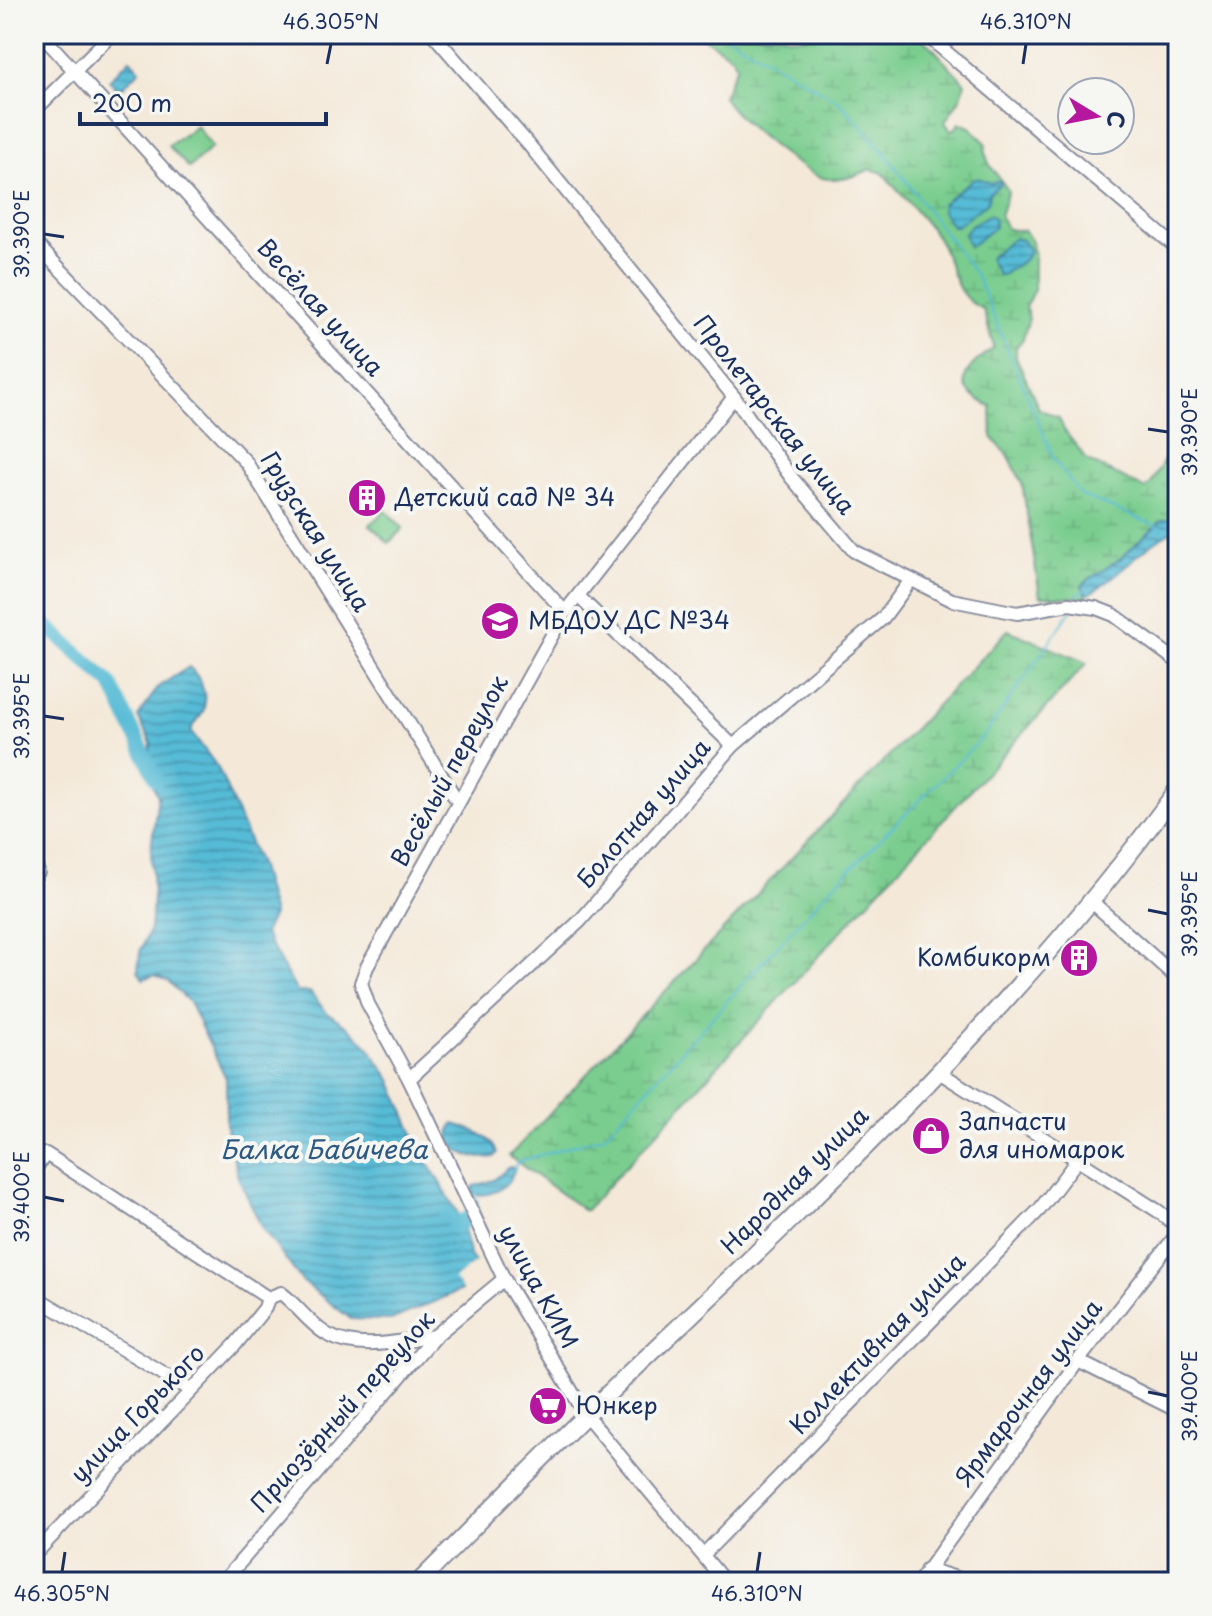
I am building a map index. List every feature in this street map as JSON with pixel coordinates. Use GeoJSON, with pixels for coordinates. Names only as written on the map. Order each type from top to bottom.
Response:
{"type":"FeatureCollection","features":[{"type":"Feature","properties":{"kind":"main road","name":"Народная улица"},"geometry":{"type":"LineString","coordinates":[[419,1582],[586,1415],[804,1209],[939,1072],[1091,901],[1133,851],[1178,789]]}},
{"type":"Feature","properties":{"kind":"street","name":"Весёлая улица"},"geometry":{"type":"LineString","coordinates":[[41,34],[565,612]]}},
{"type":"Feature","properties":{"kind":"street"},"geometry":{"type":"LineString","coordinates":[[34,111],[112,34]]}},
{"type":"Feature","properties":{"kind":"street","name":"Пролетарская улица"},"geometry":{"type":"LineString","coordinates":[[433,34],[529,145],[734,397],[776,457],[854,551],[952,600],[1017,613],[1069,604],[1096,608],[1114,615],[1178,662]]}},
{"type":"Feature","properties":{"kind":"street"},"geometry":{"type":"LineString","coordinates":[[925,34],[1178,249]]}},
{"type":"Feature","properties":{"kind":"street"},"geometry":{"type":"LineString","coordinates":[[1170,34],[1178,41]]}},
{"type":"Feature","properties":{"kind":"street","name":"Грузская улица"},"geometry":{"type":"LineString","coordinates":[[34,242],[246,462],[458,802]]}},
{"type":"Feature","properties":{"kind":"street","name":"Весёлый переулок"},"geometry":{"type":"LineString","coordinates":[[361,983],[367,967],[565,612],[734,397]]}},
{"type":"Feature","properties":{"kind":"street","name":"Болотная улица"},"geometry":{"type":"LineString","coordinates":[[409,1079],[580,921],[733,746],[883,618],[911,580]]}},
{"type":"Feature","properties":{"kind":"street"},"geometry":{"type":"LineString","coordinates":[[578,596],[733,746]]}},
{"type":"Feature","properties":{"kind":"street"},"geometry":{"type":"LineString","coordinates":[[34,860],[38,872],[34,877]]}},
{"type":"Feature","properties":{"kind":"street"},"geometry":{"type":"LineString","coordinates":[[1091,901],[1178,979]]}},
{"type":"Feature","properties":{"kind":"street","name":"улица КИМ"},"geometry":{"type":"LineString","coordinates":[[361,983],[368,1004],[409,1079],[504,1279],[586,1415],[725,1582]]}},
{"type":"Feature","properties":{"kind":"street"},"geometry":{"type":"LineString","coordinates":[[939,1072],[1078,1159],[1178,1227]]}},
{"type":"Feature","properties":{"kind":"street"},"geometry":{"type":"LineString","coordinates":[[34,1170],[46,1154],[268,1298],[281,1293],[327,1335],[350,1343],[392,1343],[435,1336]]}},
{"type":"Feature","properties":{"kind":"street","name":"Коллективная улица"},"geometry":{"type":"LineString","coordinates":[[703,1555],[1040,1209],[1078,1159]]}},
{"type":"Feature","properties":{"kind":"street","name":"Ярмарочная улица"},"geometry":{"type":"LineString","coordinates":[[919,1582],[1078,1361],[1178,1233]]}},
{"type":"Feature","properties":{"kind":"street","name":"Приозёрный переулок"},"geometry":{"type":"LineString","coordinates":[[223,1582],[435,1336],[504,1279]]}},
{"type":"Feature","properties":{"kind":"street"},"geometry":{"type":"LineString","coordinates":[[34,1296],[190,1390]]}},
{"type":"Feature","properties":{"kind":"street","name":"улица Горького"},"geometry":{"type":"LineString","coordinates":[[34,1555],[235,1345],[265,1308],[268,1298]]}},
{"type":"Feature","properties":{"kind":"street"},"geometry":{"type":"LineString","coordinates":[[1078,1361],[1178,1411]]}},
{"type":"Feature","properties":{"kind":"street"},"geometry":{"type":"LineString","coordinates":[[927,1569],[969,1582]]}},
{"type":"Feature","properties":{"kind":"green space"},"geometry":{"type":"Polygon","coordinates":[[[698,34],[780,34],[796,38],[811,34],[917,34],[965,83],[961,97],[945,122],[954,130],[960,123],[970,127],[986,143],[986,157],[1008,191],[1000,216],[1007,229],[1025,231],[1032,242],[1034,290],[1025,307],[1029,318],[1023,339],[1016,347],[1016,357],[1039,409],[1059,418],[1064,430],[1088,461],[1145,489],[1151,484],[1178,435],[1178,517],[1155,527],[1118,560],[1082,586],[1087,595],[1084,598],[1040,596],[1022,483],[1010,458],[992,437],[991,406],[969,392],[965,385],[969,370],[994,348],[983,309],[964,296],[958,287],[936,236],[883,173],[871,169],[842,179],[823,178],[800,166],[752,129],[723,96],[737,65],[731,56],[698,34]]]}},
{"type":"Feature","properties":{"kind":"green space"},"geometry":{"type":"Polygon","coordinates":[[[197,126],[212,147],[189,168],[168,146],[197,126]]]}},
{"type":"Feature","properties":{"kind":"green space"},"geometry":{"type":"Polygon","coordinates":[[[385,510],[403,528],[389,543],[370,525],[385,510]]]}},
{"type":"Feature","properties":{"kind":"green space"},"geometry":{"type":"Polygon","coordinates":[[[1008,630],[1087,663],[585,1211],[509,1156],[1008,630]]]}},
{"type":"Feature","properties":{"kind":"water"},"geometry":{"type":"Polygon","coordinates":[[[130,59],[140,70],[119,91],[109,80],[130,59]]]}},
{"type":"Feature","properties":{"kind":"water"},"geometry":{"type":"Polygon","coordinates":[[[978,178],[991,183],[1000,181],[1001,184],[989,193],[988,202],[952,226],[942,211],[942,204],[978,178]]]}},
{"type":"Feature","properties":{"kind":"water"},"geometry":{"type":"Polygon","coordinates":[[[989,215],[994,218],[995,227],[969,247],[964,234],[971,225],[989,215]]]}},
{"type":"Feature","properties":{"kind":"water"},"geometry":{"type":"Polygon","coordinates":[[[1014,238],[1022,240],[1030,251],[1025,259],[998,275],[991,256],[1014,238]]]}},
{"type":"Feature","properties":{"kind":"water"},"geometry":{"type":"Polygon","coordinates":[[[1178,517],[1178,528],[1087,595],[1082,586],[1085,582],[1120,559],[1161,521],[1178,517]]]}},
{"type":"Feature","properties":{"kind":"water","name":"Балка Бабичева"},"geometry":{"type":"Polygon","coordinates":[[[189,667],[202,685],[205,702],[191,731],[218,768],[259,864],[273,915],[264,933],[297,992],[310,992],[326,1012],[346,1025],[368,1046],[391,1080],[419,1147],[463,1222],[469,1254],[482,1272],[469,1273],[466,1288],[391,1320],[351,1319],[302,1281],[262,1228],[238,1177],[226,1125],[226,1078],[189,1002],[168,981],[155,975],[143,979],[138,970],[140,952],[150,929],[153,899],[151,848],[158,796],[148,773],[151,743],[138,717],[158,687],[189,667]]]}},
{"type":"Feature","properties":{"kind":"water"},"geometry":{"type":"Polygon","coordinates":[[[454,1124],[486,1137],[497,1153],[494,1157],[486,1158],[460,1151],[450,1140],[454,1124]]]}},
{"type":"Feature","properties":{"kind":"water"},"geometry":{"type":"Polygon","coordinates":[[[509,1167],[515,1168],[505,1185],[488,1194],[474,1195],[474,1186],[494,1180],[509,1167]]]}},
{"type":"Feature","properties":{"kind":"pier"},"geometry":{"type":"Polygon","coordinates":[[[478,1260],[485,1274],[481,1279],[472,1278],[469,1290],[464,1293],[454,1279],[478,1260]]]}},
{"type":"Feature","properties":{"kind":"waterway"},"geometry":{"type":"LineString","coordinates":[[723,34],[839,101],[888,157],[976,275],[1054,459],[1080,495],[1157,526]]}},
{"type":"Feature","properties":{"kind":"waterway"},"geometry":{"type":"LineString","coordinates":[[1077,595],[1086,588]]}},
{"type":"Feature","properties":{"kind":"waterway"},"geometry":{"type":"LineString","coordinates":[[514,1169],[517,1162],[604,1136],[822,897],[984,736],[1071,611]]}},
{"type":"Feature","properties":{"kind":"waterway"},"geometry":{"type":"LineString","coordinates":[[34,614],[111,684],[157,781]]}},
{"type":"Feature","properties":{"kind":"waterway"},"geometry":{"type":"LineString","coordinates":[[476,1193],[479,1211]]}},
{"type":"Feature","properties":{"kind":"waterway"},"geometry":{"type":"LineString","coordinates":[[445,1217],[463,1222],[467,1218]]}},
{"type":"Feature","properties":{"kind":"place","name":"Детский сад № 34"},"geometry":{"type":"Point","coordinates":[367,498]}},
{"type":"Feature","properties":{"kind":"place","name":"МБДОУ ДС №34"},"geometry":{"type":"Point","coordinates":[500,621]}},
{"type":"Feature","properties":{"kind":"place","name":"Комбикорм"},"geometry":{"type":"Point","coordinates":[1079,958]}},
{"type":"Feature","properties":{"kind":"place","name":"Запчасти для иномарок"},"geometry":{"type":"Point","coordinates":[931,1136]}},
{"type":"Feature","properties":{"kind":"place","name":"Юнкер"},"geometry":{"type":"Point","coordinates":[548,1406]}}]}
